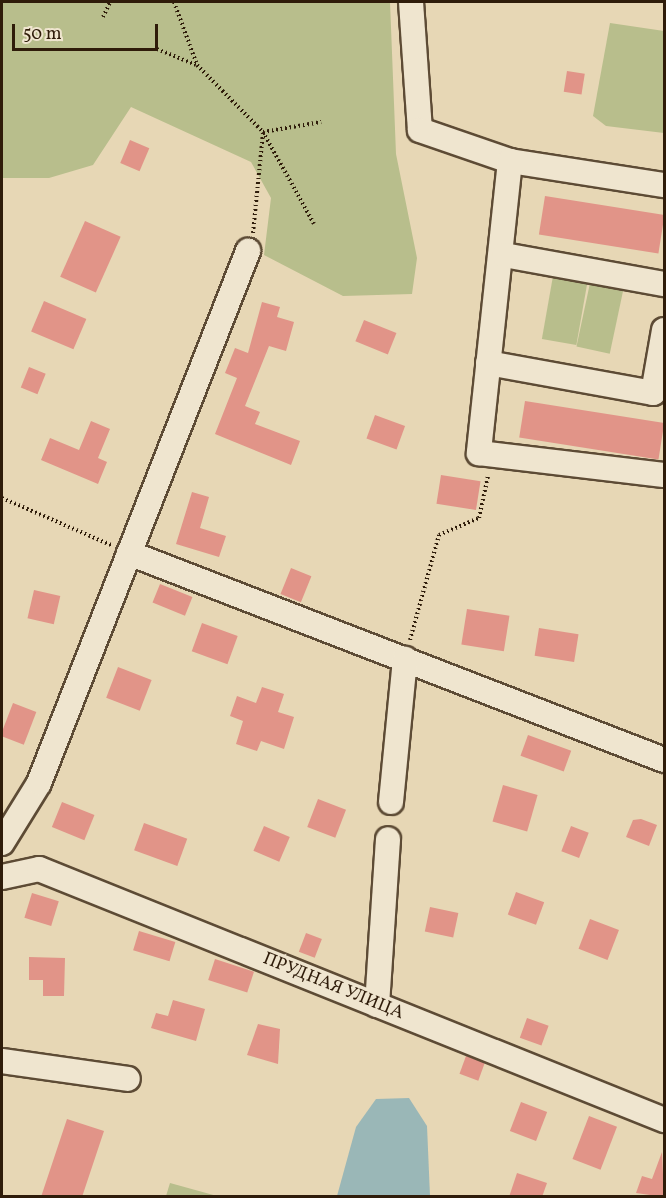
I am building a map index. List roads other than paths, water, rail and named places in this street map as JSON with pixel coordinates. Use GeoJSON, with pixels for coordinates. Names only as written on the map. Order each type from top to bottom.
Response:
{"type":"FeatureCollection","features":[{"type":"Feature","properties":{"kind":"street"},"geometry":{"type":"LineString","coordinates":[[411,2],[420,130],[510,161],[664,185]]}},
{"type":"Feature","properties":{"kind":"street"},"geometry":{"type":"LineString","coordinates":[[510,161],[504,255],[488,363],[479,453],[664,475]]}},
{"type":"Feature","properties":{"kind":"street"},"geometry":{"type":"LineString","coordinates":[[2,843],[39,783],[248,251]]}},
{"type":"Feature","properties":{"kind":"street"},"geometry":{"type":"LineString","coordinates":[[504,255],[664,284]]}},
{"type":"Feature","properties":{"kind":"street"},"geometry":{"type":"LineString","coordinates":[[488,363],[653,393],[664,330]]}},
{"type":"Feature","properties":{"kind":"street"},"geometry":{"type":"LineString","coordinates":[[129,553],[664,760]]}},
{"type":"Feature","properties":{"kind":"street"},"geometry":{"type":"LineString","coordinates":[[391,802],[405,659]]}},
{"type":"Feature","properties":{"kind":"street"},"geometry":{"type":"LineString","coordinates":[[377,1005],[388,839]]}},
{"type":"Feature","properties":{"kind":"street","name":"ПРУДНАЯ УЛИЦА"},"geometry":{"type":"LineString","coordinates":[[2,878],[39,868],[664,1120]]}},
{"type":"Feature","properties":{"kind":"street"},"geometry":{"type":"LineString","coordinates":[[2,1061],[128,1079]]}},
{"type":"Feature","properties":{"kind":"water"},"geometry":{"type":"Polygon","coordinates":[[[409,1098],[427,1126],[430,1196],[337,1196],[356,1127],[376,1099],[409,1098]]]}}]}
